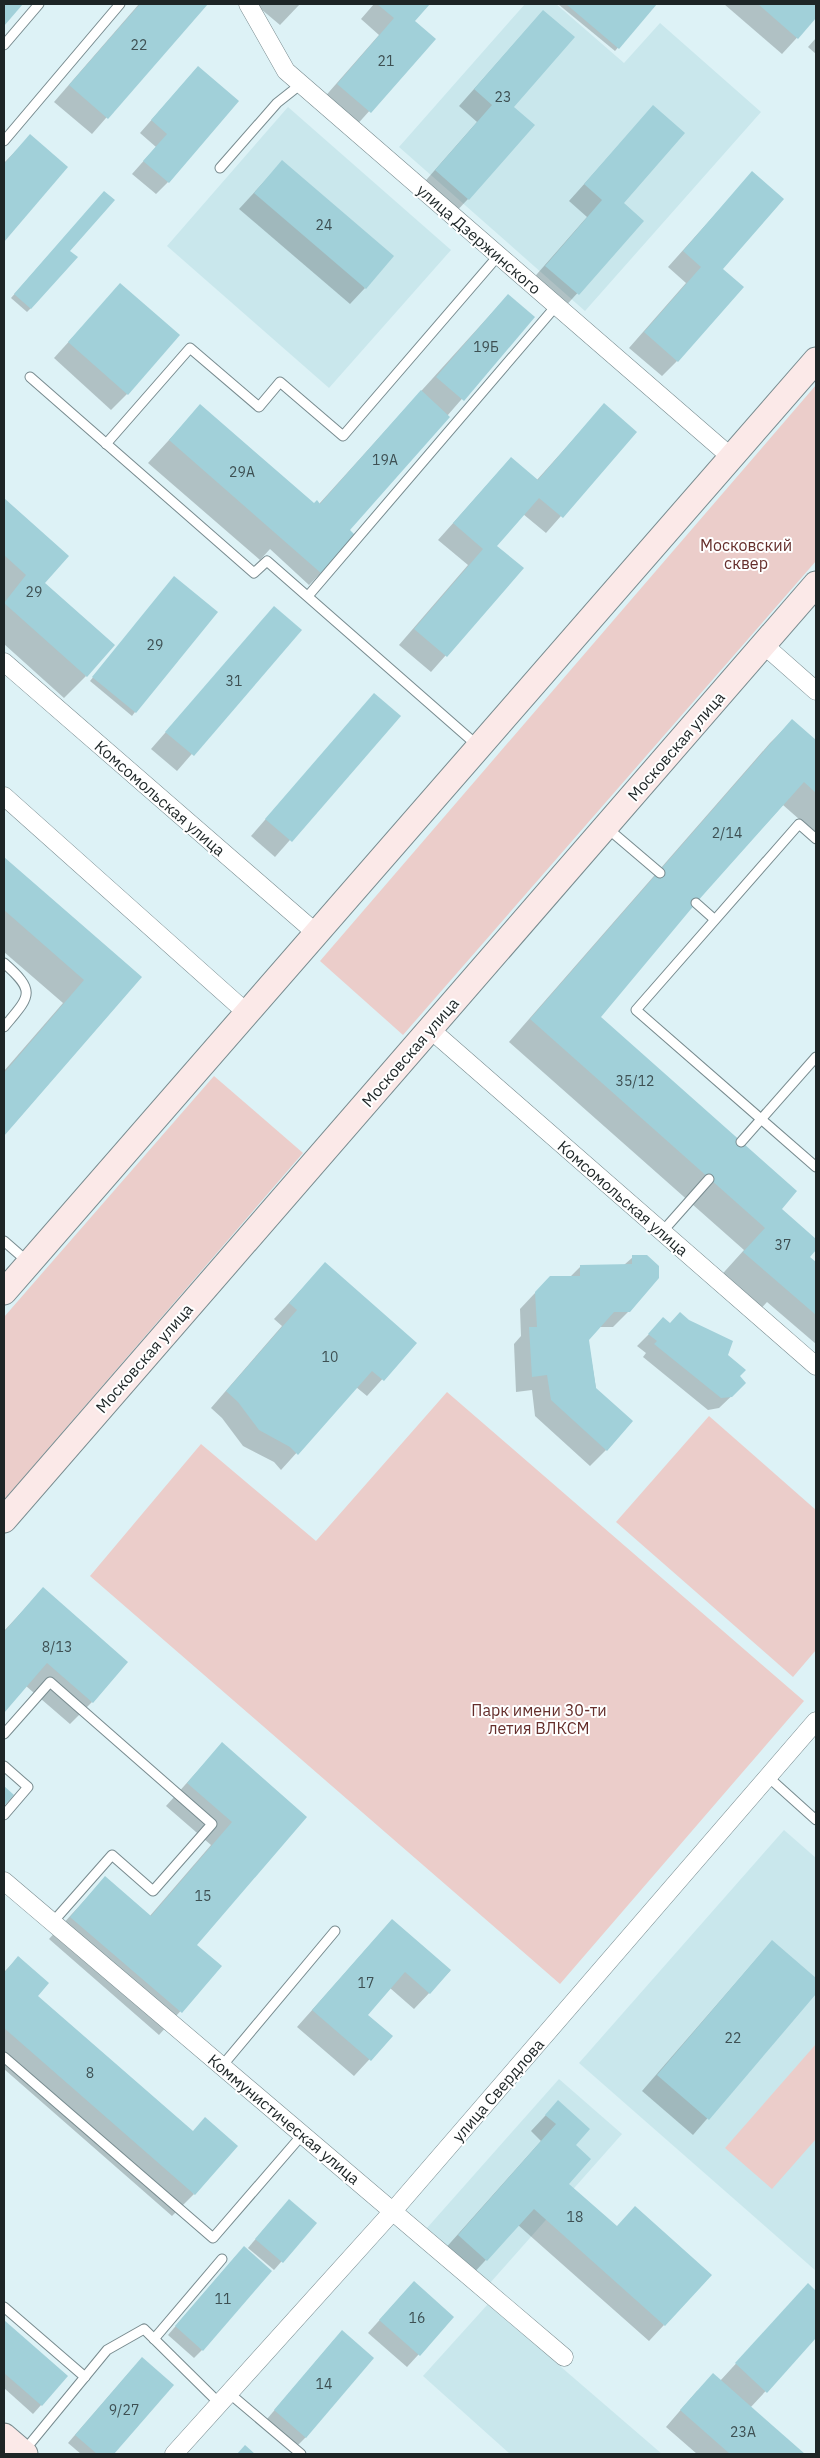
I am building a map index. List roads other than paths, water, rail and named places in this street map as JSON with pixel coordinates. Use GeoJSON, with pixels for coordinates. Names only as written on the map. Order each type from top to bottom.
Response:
{"type":"FeatureCollection","features":[{"type":"Feature","properties":{"kind":"main road"},"geometry":{"type":"LineString","coordinates":[[4,1292],[816,360]]}},
{"type":"Feature","properties":{"kind":"main road","name":"Московская улица"},"geometry":{"type":"LineString","coordinates":[[4,1520],[816,584]]}},
{"type":"Feature","properties":{"kind":"main road"},"geometry":{"type":"LineString","coordinates":[[4,2436],[24,2453]]}},
{"type":"Feature","properties":{"kind":"street","name":"улица Дзержинского"},"geometry":{"type":"LineString","coordinates":[[248,4],[286,71],[731,457]]}},
{"type":"Feature","properties":{"kind":"street"},"geometry":{"type":"LineString","coordinates":[[764,644],[816,691]]}},
{"type":"Feature","properties":{"kind":"street","name":"Комсомольская улица"},"geometry":{"type":"LineString","coordinates":[[4,662],[316,933]]}},
{"type":"Feature","properties":{"kind":"street"},"geometry":{"type":"LineString","coordinates":[[4,796],[247,1013]]}},
{"type":"Feature","properties":{"kind":"street","name":"Комсомольская улица"},"geometry":{"type":"LineString","coordinates":[[430,1029],[816,1366]]}},
{"type":"Feature","properties":{"kind":"street","name":"улица Свердлова"},"geometry":{"type":"LineString","coordinates":[[174,2454],[393,2211],[816,1721]]}},
{"type":"Feature","properties":{"kind":"street","name":"Коммунистическая улица"},"geometry":{"type":"LineString","coordinates":[[4,1881],[564,2357]]}},
{"type":"Feature","properties":{"kind":"lane"},"geometry":{"type":"LineString","coordinates":[[4,45],[39,4]]}},
{"type":"Feature","properties":{"kind":"lane"},"geometry":{"type":"LineString","coordinates":[[4,141],[120,4]]}},
{"type":"Feature","properties":{"kind":"lane"},"geometry":{"type":"LineString","coordinates":[[220,168],[277,103],[301,84]]}},
{"type":"Feature","properties":{"kind":"lane"},"geometry":{"type":"LineString","coordinates":[[106,444],[190,348],[259,407],[280,382],[343,436],[498,256]]}},
{"type":"Feature","properties":{"kind":"lane"},"geometry":{"type":"LineString","coordinates":[[308,596],[556,306]]}},
{"type":"Feature","properties":{"kind":"lane"},"geometry":{"type":"LineString","coordinates":[[30,377],[254,573],[267,560],[479,747]]}},
{"type":"Feature","properties":{"kind":"lane"},"geometry":{"type":"LineString","coordinates":[[816,839],[799,824],[636,1010],[816,1167]]}},
{"type":"Feature","properties":{"kind":"lane"},"geometry":{"type":"LineString","coordinates":[[605,827],[660,873]]}},
{"type":"Feature","properties":{"kind":"lane"},"geometry":{"type":"LineString","coordinates":[[696,903],[714,919]]}},
{"type":"Feature","properties":{"kind":"lane"},"geometry":{"type":"LineString","coordinates":[[4,963],[22,978],[27,994],[23,1004],[4,1027]]}},
{"type":"Feature","properties":{"kind":"lane"},"geometry":{"type":"LineString","coordinates":[[741,1142],[816,1057]]}},
{"type":"Feature","properties":{"kind":"lane"},"geometry":{"type":"LineString","coordinates":[[662,1232],[709,1179]]}},
{"type":"Feature","properties":{"kind":"lane"},"geometry":{"type":"LineString","coordinates":[[4,1241],[29,1263]]}},
{"type":"Feature","properties":{"kind":"lane"},"geometry":{"type":"LineString","coordinates":[[4,1734],[50,1682],[212,1824],[153,1891],[112,1855],[52,1922]]}},
{"type":"Feature","properties":{"kind":"lane"},"geometry":{"type":"LineString","coordinates":[[4,1766],[28,1787],[4,1815]]}},
{"type":"Feature","properties":{"kind":"lane"},"geometry":{"type":"LineString","coordinates":[[767,1776],[816,1820]]}},
{"type":"Feature","properties":{"kind":"lane"},"geometry":{"type":"LineString","coordinates":[[222,2066],[335,1931]]}},
{"type":"Feature","properties":{"kind":"lane"},"geometry":{"type":"LineString","coordinates":[[4,2057],[213,2238],[302,2135]]}},
{"type":"Feature","properties":{"kind":"lane"},"geometry":{"type":"LineString","coordinates":[[154,2339],[222,2259]]}},
{"type":"Feature","properties":{"kind":"lane"},"geometry":{"type":"LineString","coordinates":[[4,2307],[85,2376]]}},
{"type":"Feature","properties":{"kind":"lane"},"geometry":{"type":"LineString","coordinates":[[24,2453],[107,2350],[144,2329],[224,2398],[301,2454]]}},
{"type":"Feature","properties":{"kind":"park label","name":"Московский сквер"},"geometry":{"type":"Point","coordinates":[746,554]}},
{"type":"Feature","properties":{"kind":"park label","name":"Парк имени 30-ти летия ВЛКСМ"},"geometry":{"type":"Point","coordinates":[539,1719]}}]}
